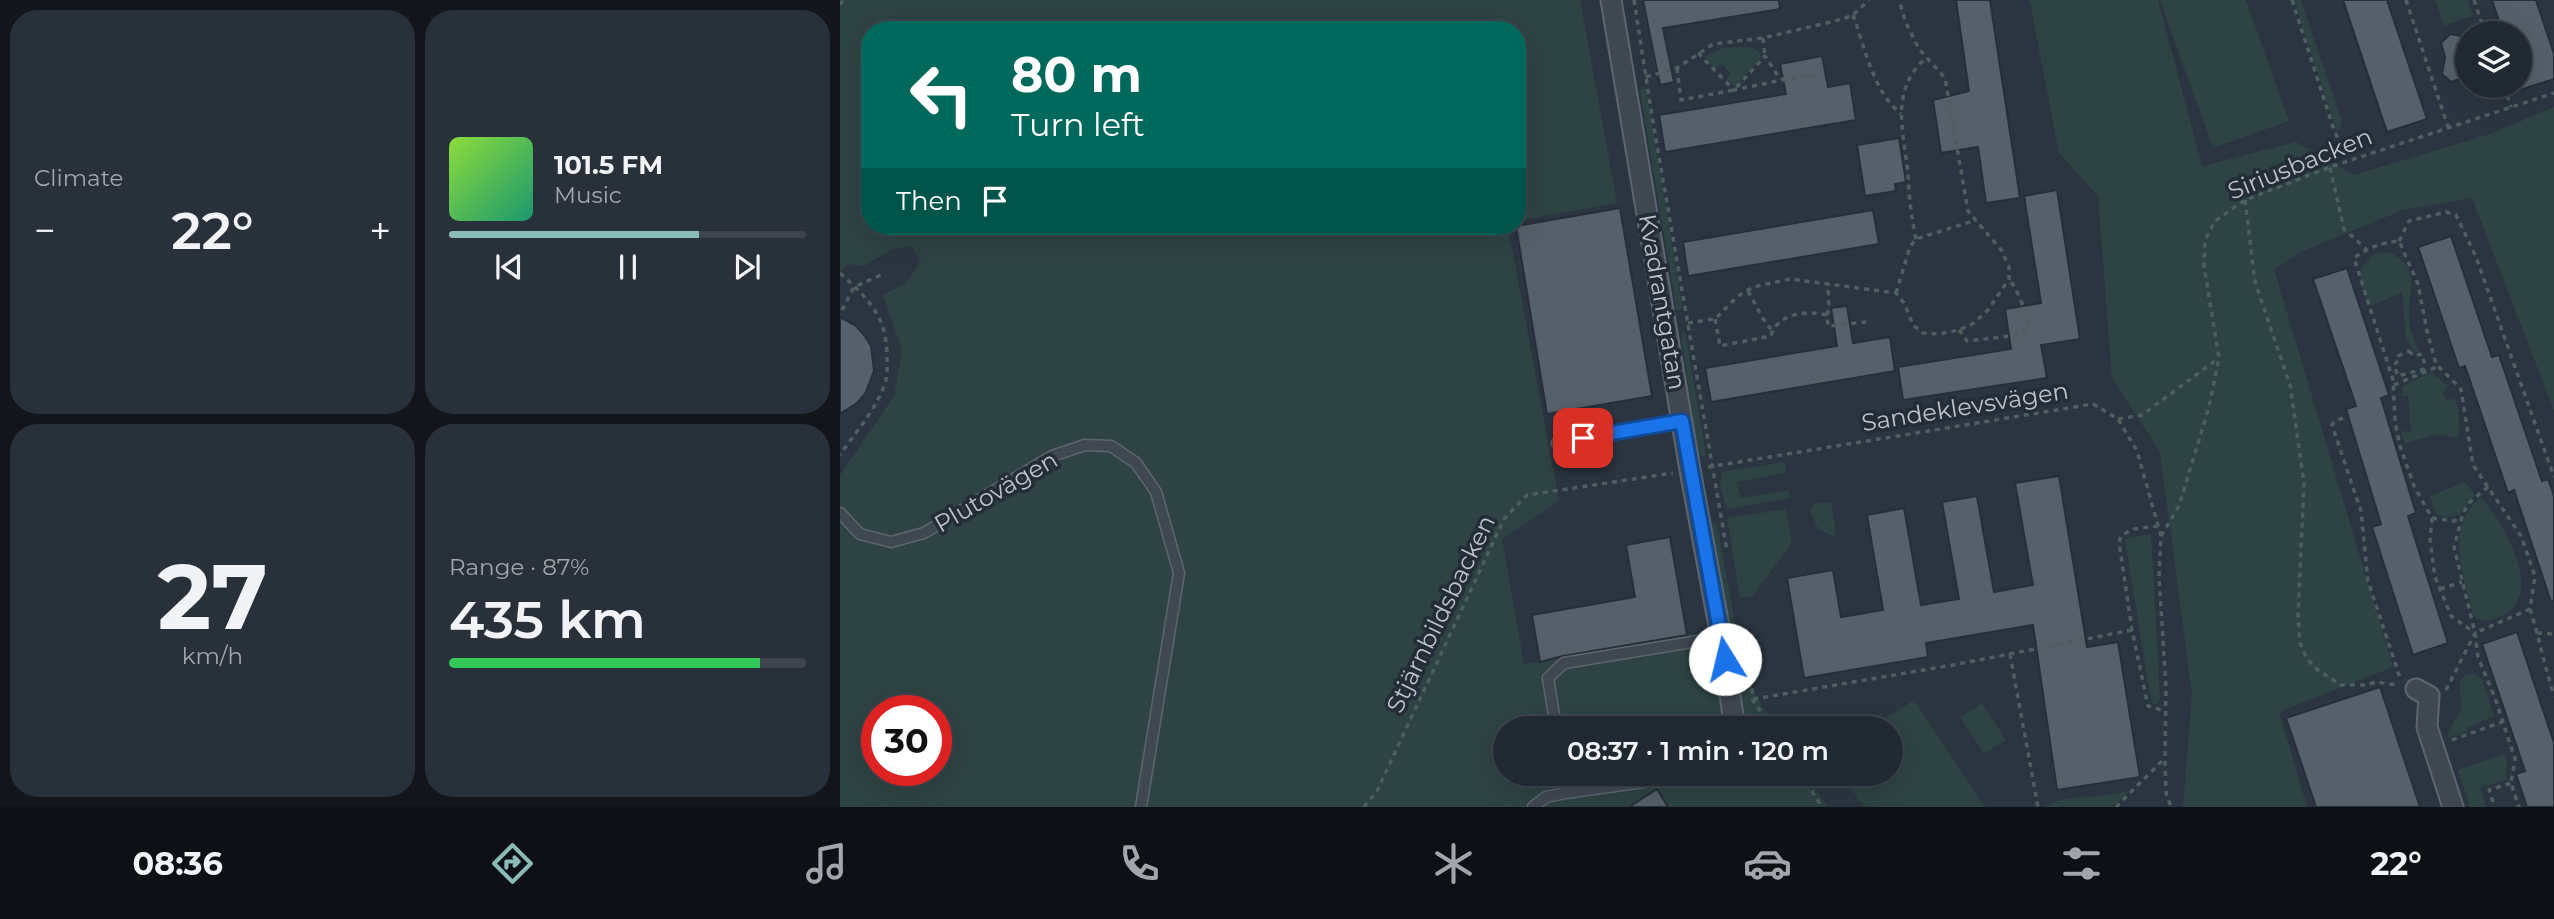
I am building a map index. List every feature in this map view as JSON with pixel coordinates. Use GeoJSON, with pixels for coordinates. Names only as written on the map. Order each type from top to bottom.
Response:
{"type":"FeatureCollection","features":[{"type":"Feature","properties":{"kind":"street","name":"Kvadrantgatan"},"geometry":{"type":"LineString","coordinates":[[1611,0],[1690,470],[1731,636],[1733,716]]}},
{"type":"Feature","properties":{"kind":"street"},"geometry":{"type":"LineString","coordinates":[[2416,689],[2429,696],[2427,727],[2453,807]]}},
{"type":"Feature","properties":{"kind":"lane"},"geometry":{"type":"LineString","coordinates":[[1558,443],[1682,421]]}},
{"type":"Feature","properties":{"kind":"lane","name":"Plutovägen"},"geometry":{"type":"LineString","coordinates":[[840,513],[860,534],[891,542],[924,533],[1052,456],[1085,445],[1111,446],[1136,463],[1156,492],[1180,573],[1141,807]]}},
{"type":"Feature","properties":{"kind":"lane"},"geometry":{"type":"LineString","coordinates":[[1554,716],[1548,678],[1564,663],[1731,636]]}},
{"type":"Feature","properties":{"kind":"lane"},"geometry":{"type":"LineString","coordinates":[[1565,786],[1566,793]]}},
{"type":"Feature","properties":{"kind":"lane"},"geometry":{"type":"LineString","coordinates":[[1533,807],[1546,797],[1615,786]]}},
{"type":"Feature","properties":{"kind":"path"},"geometry":{"type":"LineString","coordinates":[[840,5],[843,0]]}},
{"type":"Feature","properties":{"kind":"path"},"geometry":{"type":"LineString","coordinates":[[1634,0],[1728,557]]}},
{"type":"Feature","properties":{"kind":"path"},"geometry":{"type":"LineString","coordinates":[[1646,76],[1677,68],[1713,44],[1763,38],[1853,15],[1869,0]]}},
{"type":"Feature","properties":{"kind":"path"},"geometry":{"type":"LineString","coordinates":[[1899,0],[1912,37],[1926,58],[1945,78],[1968,211],[2002,251],[2009,267],[2009,279],[2019,296],[2026,325],[2019,335],[1966,341],[1959,330]]}},
{"type":"Feature","properties":{"kind":"path"},"geometry":{"type":"LineString","coordinates":[[2292,0],[2334,130],[2348,160]]}},
{"type":"Feature","properties":{"kind":"path"},"geometry":{"type":"LineString","coordinates":[[2406,0],[2448,127]]}},
{"type":"Feature","properties":{"kind":"path"},"geometry":{"type":"LineString","coordinates":[[2474,0],[2481,21]]}},
{"type":"Feature","properties":{"kind":"path"},"geometry":{"type":"LineString","coordinates":[[1853,15],[1871,69],[1894,108],[1901,114]]}},
{"type":"Feature","properties":{"kind":"path"},"geometry":{"type":"LineString","coordinates":[[1763,38],[1765,56],[1777,76],[1784,80]]}},
{"type":"Feature","properties":{"kind":"path"},"geometry":{"type":"LineString","coordinates":[[1698,53],[1734,90]]}},
{"type":"Feature","properties":{"kind":"path"},"geometry":{"type":"LineString","coordinates":[[1734,90],[1765,56]]}},
{"type":"Feature","properties":{"kind":"path"},"geometry":{"type":"LineString","coordinates":[[1916,239],[1909,199],[1901,114],[1911,76],[1926,58]]}},
{"type":"Feature","properties":{"kind":"path"},"geometry":{"type":"LineString","coordinates":[[1677,68],[1681,100],[1820,74]]}},
{"type":"Feature","properties":{"kind":"path","name":"Siriusbacken"},"geometry":{"type":"LineString","coordinates":[[2161,536],[2179,506],[2209,407],[2218,358],[2204,266],[2205,240],[2215,221],[2245,200],[2348,160],[2554,93]]}},
{"type":"Feature","properties":{"kind":"path"},"geometry":{"type":"LineString","coordinates":[[2508,98],[2511,107]]}},
{"type":"Feature","properties":{"kind":"path"},"geometry":{"type":"LineString","coordinates":[[2330,167],[2344,229],[2366,249]]}},
{"type":"Feature","properties":{"kind":"path"},"geometry":{"type":"LineString","coordinates":[[2245,200],[2255,282],[2290,385],[2304,483],[2298,617],[2300,643],[2315,668],[2341,685],[2377,682],[2403,686],[2368,581],[2361,512],[2332,425],[2343,418]]}},
{"type":"Feature","properties":{"kind":"path"},"geometry":{"type":"LineString","coordinates":[[2554,477],[2476,257],[2456,215],[2446,212],[2409,220],[2399,241],[2418,284],[2427,331],[2439,366],[2461,389],[2473,465],[2521,536],[2535,576],[2530,609],[2538,633],[2540,654],[2554,696]]}},
{"type":"Feature","properties":{"kind":"path"},"geometry":{"type":"LineString","coordinates":[[1896,293],[1910,247],[1916,239],[1976,220]]}},
{"type":"Feature","properties":{"kind":"path"},"geometry":{"type":"LineString","coordinates":[[2399,241],[2381,243],[2354,258],[2394,385],[2395,422],[2400,446],[2414,486],[2432,518],[2430,540],[2435,577],[2451,616],[2476,633]]}},
{"type":"Feature","properties":{"kind":"path"},"geometry":{"type":"LineString","coordinates":[[840,274],[876,310],[887,333],[887,373],[884,387],[840,455]]}},
{"type":"Feature","properties":{"kind":"path"},"geometry":{"type":"LineString","coordinates":[[842,310],[855,287],[881,275]]}},
{"type":"Feature","properties":{"kind":"path"},"geometry":{"type":"LineString","coordinates":[[1688,323],[1715,319],[1726,306],[1748,290],[1790,279],[1896,293],[1913,325],[1923,333],[1940,334],[1974,323],[1988,310],[2009,279]]}},
{"type":"Feature","properties":{"kind":"path"},"geometry":{"type":"LineString","coordinates":[[1828,284],[1828,326],[1867,322]]}},
{"type":"Feature","properties":{"kind":"path"},"geometry":{"type":"LineString","coordinates":[[1748,290],[1772,331]]}},
{"type":"Feature","properties":{"kind":"path"},"geometry":{"type":"LineString","coordinates":[[1715,319],[1720,346],[1771,336],[1772,331],[1795,313],[1827,315]]}},
{"type":"Feature","properties":{"kind":"path"},"geometry":{"type":"LineString","coordinates":[[2409,351],[2414,356],[2422,354],[2424,369],[2398,376],[2394,365],[2398,356],[2409,351]]}},
{"type":"Feature","properties":{"kind":"path"},"geometry":{"type":"LineString","coordinates":[[2171,807],[2166,793],[2166,687],[2159,577],[2161,536],[2137,451],[2118,419],[2141,415],[2218,358]]}},
{"type":"Feature","properties":{"kind":"path"},"geometry":{"type":"LineString","coordinates":[[2394,385],[2439,366]]}},
{"type":"Feature","properties":{"kind":"path","name":"Sandeklevsvägen"},"geometry":{"type":"LineString","coordinates":[[1712,466],[2093,404],[2118,419]]}},
{"type":"Feature","properties":{"kind":"path","name":"Stjärnbildsbacken"},"geometry":{"type":"LineString","coordinates":[[1364,807],[1377,791],[1504,519],[1520,500],[1527,495],[1712,466]]}},
{"type":"Feature","properties":{"kind":"path"},"geometry":{"type":"LineString","coordinates":[[2488,488],[2470,502],[2460,519],[2454,547],[2476,633],[2478,657],[2515,759],[2511,783],[2519,807]]}},
{"type":"Feature","properties":{"kind":"path"},"geometry":{"type":"LineString","coordinates":[[2432,518],[2453,521],[2460,519]]}},
{"type":"Feature","properties":{"kind":"path"},"geometry":{"type":"LineString","coordinates":[[2158,526],[2134,529],[2122,535],[2119,541],[2132,630],[2148,706],[2165,711]]}},
{"type":"Feature","properties":{"kind":"path"},"geometry":{"type":"LineString","coordinates":[[2440,589],[2462,582]]}},
{"type":"Feature","properties":{"kind":"path"},"geometry":{"type":"LineString","coordinates":[[2429,710],[2449,686],[2476,633],[2530,609]]}},
{"type":"Feature","properties":{"kind":"path"},"geometry":{"type":"LineString","coordinates":[[1732,705],[2132,630]]}},
{"type":"Feature","properties":{"kind":"path"},"geometry":{"type":"LineString","coordinates":[[2538,633],[2554,634]]}},
{"type":"Feature","properties":{"kind":"path"},"geometry":{"type":"LineString","coordinates":[[1731,636],[1754,699],[1765,716]]}},
{"type":"Feature","properties":{"kind":"path"},"geometry":{"type":"LineString","coordinates":[[2010,654],[2038,807]]}},
{"type":"Feature","properties":{"kind":"path"},"geometry":{"type":"LineString","coordinates":[[2434,747],[2502,722]]}},
{"type":"Feature","properties":{"kind":"path"},"geometry":{"type":"LineString","coordinates":[[2116,807],[2165,758]]}},
{"type":"Feature","properties":{"kind":"path"},"geometry":{"type":"LineString","coordinates":[[2493,802],[2489,790],[2511,783]]}},
{"type":"Feature","properties":{"kind":"path"},"geometry":{"type":"LineString","coordinates":[[1809,786],[1822,807]]}},
{"type":"Feature","properties":{"kind":"green space"},"geometry":{"type":"Polygon","coordinates":[[[840,0],[1580,0],[1617,203],[1526,219],[1526,21],[861,21],[861,235],[1510,235],[1559,501],[1502,539],[1524,664],[1727,628],[1711,526],[1712,523],[1717,524],[1736,628],[1730,632],[1736,651],[1740,653],[1745,678],[1769,716],[1493,716],[1493,786],[1814,786],[1828,807],[840,807],[840,475],[894,396],[902,350],[883,295],[906,283],[921,261],[911,247],[894,248],[864,266],[847,264],[840,272],[840,0]]]}},
{"type":"Feature","properties":{"kind":"green space"},"geometry":{"type":"Polygon","coordinates":[[[2028,0],[2158,0],[2202,166],[2296,142],[2354,175],[2490,134],[2554,107],[2554,411],[2472,198],[2403,210],[2303,251],[2274,269],[2393,667],[2279,712],[2307,807],[2183,807],[2192,694],[2160,452],[2112,378],[2098,196],[2059,153],[2028,0]]]}},
{"type":"Feature","properties":{"kind":"green space"},"geometry":{"type":"Polygon","coordinates":[[[2160,0],[2246,0],[2289,121],[2213,148],[2160,0]]]}},
{"type":"Feature","properties":{"kind":"green space"},"geometry":{"type":"Polygon","coordinates":[[[2294,0],[2301,0],[2342,121],[2339,131],[2336,129],[2294,0]]]}},
{"type":"Feature","properties":{"kind":"green space"},"geometry":{"type":"Polygon","coordinates":[[[2435,0],[2468,0],[2473,16],[2444,26],[2435,0]]]}},
{"type":"Feature","properties":{"kind":"green space"},"geometry":{"type":"Polygon","coordinates":[[[1723,48],[1755,49],[1761,57],[1737,85],[1727,79],[1730,73],[1722,64],[1714,68],[1705,56],[1723,48]]]}},
{"type":"Feature","properties":{"kind":"green space"},"geometry":{"type":"Polygon","coordinates":[[[1643,86],[1646,89],[1682,305],[1680,310],[1676,310],[1640,91],[1643,86]]]}},
{"type":"Feature","properties":{"kind":"green space"},"geometry":{"type":"Polygon","coordinates":[[[2388,252],[2399,258],[2409,272],[2409,321],[2419,350],[2417,352],[2414,352],[2406,338],[2402,293],[2369,306],[2361,285],[2360,269],[2374,254],[2388,252]]]}},
{"type":"Feature","properties":{"kind":"green space"},"geometry":{"type":"Polygon","coordinates":[[[1685,331],[1706,455],[1704,456],[1700,456],[1698,451],[1682,344],[1681,334],[1685,331]]]}},
{"type":"Feature","properties":{"kind":"green space"},"geometry":{"type":"Polygon","coordinates":[[[2431,372],[2448,386],[2442,393],[2447,401],[2454,398],[2459,418],[2458,438],[2439,434],[2405,443],[2401,431],[2411,432],[2408,396],[2403,396],[2402,387],[2431,372]]]}},
{"type":"Feature","properties":{"kind":"green space"},"geometry":{"type":"Polygon","coordinates":[[[1785,462],[1786,473],[1737,482],[1741,498],[1789,490],[1790,498],[1727,509],[1720,485],[1722,472],[1785,462]]]}},
{"type":"Feature","properties":{"kind":"green space"},"geometry":{"type":"Polygon","coordinates":[[[2465,482],[2475,495],[2459,515],[2444,517],[2435,513],[2430,496],[2465,482]]]}},
{"type":"Feature","properties":{"kind":"green space"},"geometry":{"type":"Polygon","coordinates":[[[2481,497],[2513,548],[2521,587],[2517,602],[2504,614],[2483,621],[2474,617],[2462,569],[2459,538],[2469,509],[2481,497]]]}},
{"type":"Feature","properties":{"kind":"green space"},"geometry":{"type":"Polygon","coordinates":[[[1831,502],[1836,533],[1833,536],[1818,529],[1810,511],[1814,504],[1831,502]]]}},
{"type":"Feature","properties":{"kind":"green space"},"geometry":{"type":"Polygon","coordinates":[[[1786,509],[1792,543],[1753,596],[1740,598],[1727,518],[1786,509]]]}},
{"type":"Feature","properties":{"kind":"green space"},"geometry":{"type":"Polygon","coordinates":[[[2151,534],[2160,698],[2157,704],[2152,703],[2150,695],[2125,540],[2151,534]]]}},
{"type":"Feature","properties":{"kind":"green space"},"geometry":{"type":"Polygon","coordinates":[[[2474,673],[2482,679],[2494,716],[2467,728],[2468,731],[2448,738],[2460,711],[2460,682],[2462,678],[2474,673]]]}},
{"type":"Feature","properties":{"kind":"green space"},"geometry":{"type":"Polygon","coordinates":[[[1914,700],[1985,807],[1864,807],[1849,786],[1903,786],[1903,716],[1889,716],[1914,700]]]}},
{"type":"Feature","properties":{"kind":"green space"},"geometry":{"type":"Polygon","coordinates":[[[1982,703],[2006,740],[1984,754],[1960,717],[1982,703]]]}},
{"type":"Feature","properties":{"kind":"green space"},"geometry":{"type":"Polygon","coordinates":[[[2504,754],[2507,761],[2506,780],[2480,788],[2486,807],[2470,807],[2458,770],[2504,754]]]}},
{"type":"Feature","properties":{"kind":"green space"},"geometry":{"type":"Polygon","coordinates":[[[2130,791],[2112,807],[2044,807],[2062,800],[2130,791]]]}},
{"type":"Feature","properties":{"kind":"building"},"geometry":{"type":"Polygon","coordinates":[[[1643,0],[1779,0],[1780,9],[1663,28],[1674,82],[1660,85],[1643,0]]]}},
{"type":"Feature","properties":{"kind":"building"},"geometry":{"type":"Polygon","coordinates":[[[1956,0],[1990,0],[2020,198],[1986,203],[1978,147],[1941,153],[1933,100],[1969,91],[1956,0]]]}},
{"type":"Feature","properties":{"kind":"building"},"geometry":{"type":"Polygon","coordinates":[[[2343,0],[2387,0],[2427,119],[2387,132],[2343,0]]]}},
{"type":"Feature","properties":{"kind":"building"},"geometry":{"type":"Polygon","coordinates":[[[2492,0],[2536,0],[2554,54],[2554,79],[2532,86],[2532,21],[2499,21],[2492,0]]]}},
{"type":"Feature","properties":{"kind":"building"},"geometry":{"type":"Polygon","coordinates":[[[2450,34],[2455,35],[2455,81],[2451,82],[2442,74],[2445,57],[2441,43],[2450,34]]]}},
{"type":"Feature","properties":{"kind":"building"},"geometry":{"type":"Polygon","coordinates":[[[1822,56],[1828,87],[1850,83],[1856,120],[1665,152],[1659,115],[1786,94],[1780,64],[1822,56]]]}},
{"type":"Feature","properties":{"kind":"building"},"geometry":{"type":"Polygon","coordinates":[[[1899,138],[1906,182],[1895,184],[1896,191],[1865,196],[1857,145],[1899,138]]]}},
{"type":"Feature","properties":{"kind":"building"},"geometry":{"type":"Polygon","coordinates":[[[2057,190],[2080,339],[2041,345],[2047,378],[1903,400],[1898,367],[2011,349],[2005,309],[2041,303],[2024,196],[2057,190]]]}},
{"type":"Feature","properties":{"kind":"building"},"geometry":{"type":"Polygon","coordinates":[[[1620,208],[1652,396],[1547,414],[1517,235],[1526,235],[1526,224],[1620,208]]]}},
{"type":"Feature","properties":{"kind":"building"},"geometry":{"type":"Polygon","coordinates":[[[1873,210],[1879,244],[1688,276],[1683,242],[1873,210]]]}},
{"type":"Feature","properties":{"kind":"building"},"geometry":{"type":"Polygon","coordinates":[[[2451,236],[2492,357],[2499,355],[2542,481],[2548,479],[2554,496],[2554,601],[2551,602],[2514,490],[2508,493],[2465,366],[2459,368],[2418,247],[2451,236]]]}},
{"type":"Feature","properties":{"kind":"building"},"geometry":{"type":"Polygon","coordinates":[[[2347,268],[2389,395],[2381,398],[2416,513],[2408,516],[2448,643],[2413,655],[2372,527],[2381,524],[2346,409],[2356,406],[2313,279],[2347,268]]]}},
{"type":"Feature","properties":{"kind":"building"},"geometry":{"type":"Polygon","coordinates":[[[1847,306],[1853,343],[1890,337],[1895,371],[1711,402],[1705,368],[1837,346],[1831,308],[1847,306]]]}},
{"type":"Feature","properties":{"kind":"building"},"geometry":{"type":"Polygon","coordinates":[[[840,317],[856,326],[871,346],[874,371],[865,394],[840,414],[840,317]]]}},
{"type":"Feature","properties":{"kind":"building"},"geometry":{"type":"Polygon","coordinates":[[[2059,476],[2087,647],[2118,642],[2140,777],[2057,790],[2033,625],[1926,643],[1928,657],[1804,678],[1787,578],[1833,570],[1841,617],[1883,610],[1867,515],[1904,508],[1921,605],[1959,599],[1942,502],[1977,496],[1994,592],[2033,585],[2015,483],[2059,476]]]}},
{"type":"Feature","properties":{"kind":"building"},"geometry":{"type":"Polygon","coordinates":[[[1670,537],[1687,635],[1540,662],[1532,615],[1635,597],[1626,545],[1670,537]]]}},
{"type":"Feature","properties":{"kind":"building"},"geometry":{"type":"Polygon","coordinates":[[[2517,632],[2554,743],[2554,807],[2527,807],[2516,774],[2525,771],[2482,644],[2517,632]]]}},
{"type":"Feature","properties":{"kind":"building"},"geometry":{"type":"Polygon","coordinates":[[[2380,687],[2420,807],[2316,807],[2286,718],[2380,687]]]}},
{"type":"Feature","properties":{"kind":"building"},"geometry":{"type":"Polygon","coordinates":[[[1657,789],[1668,807],[1629,807],[1657,789]]]}},
{"type":"Feature","properties":{"kind":"route"},"geometry":{"type":"LineString","coordinates":[[1583,438],[1682,421],[1725,659]]}}]}
